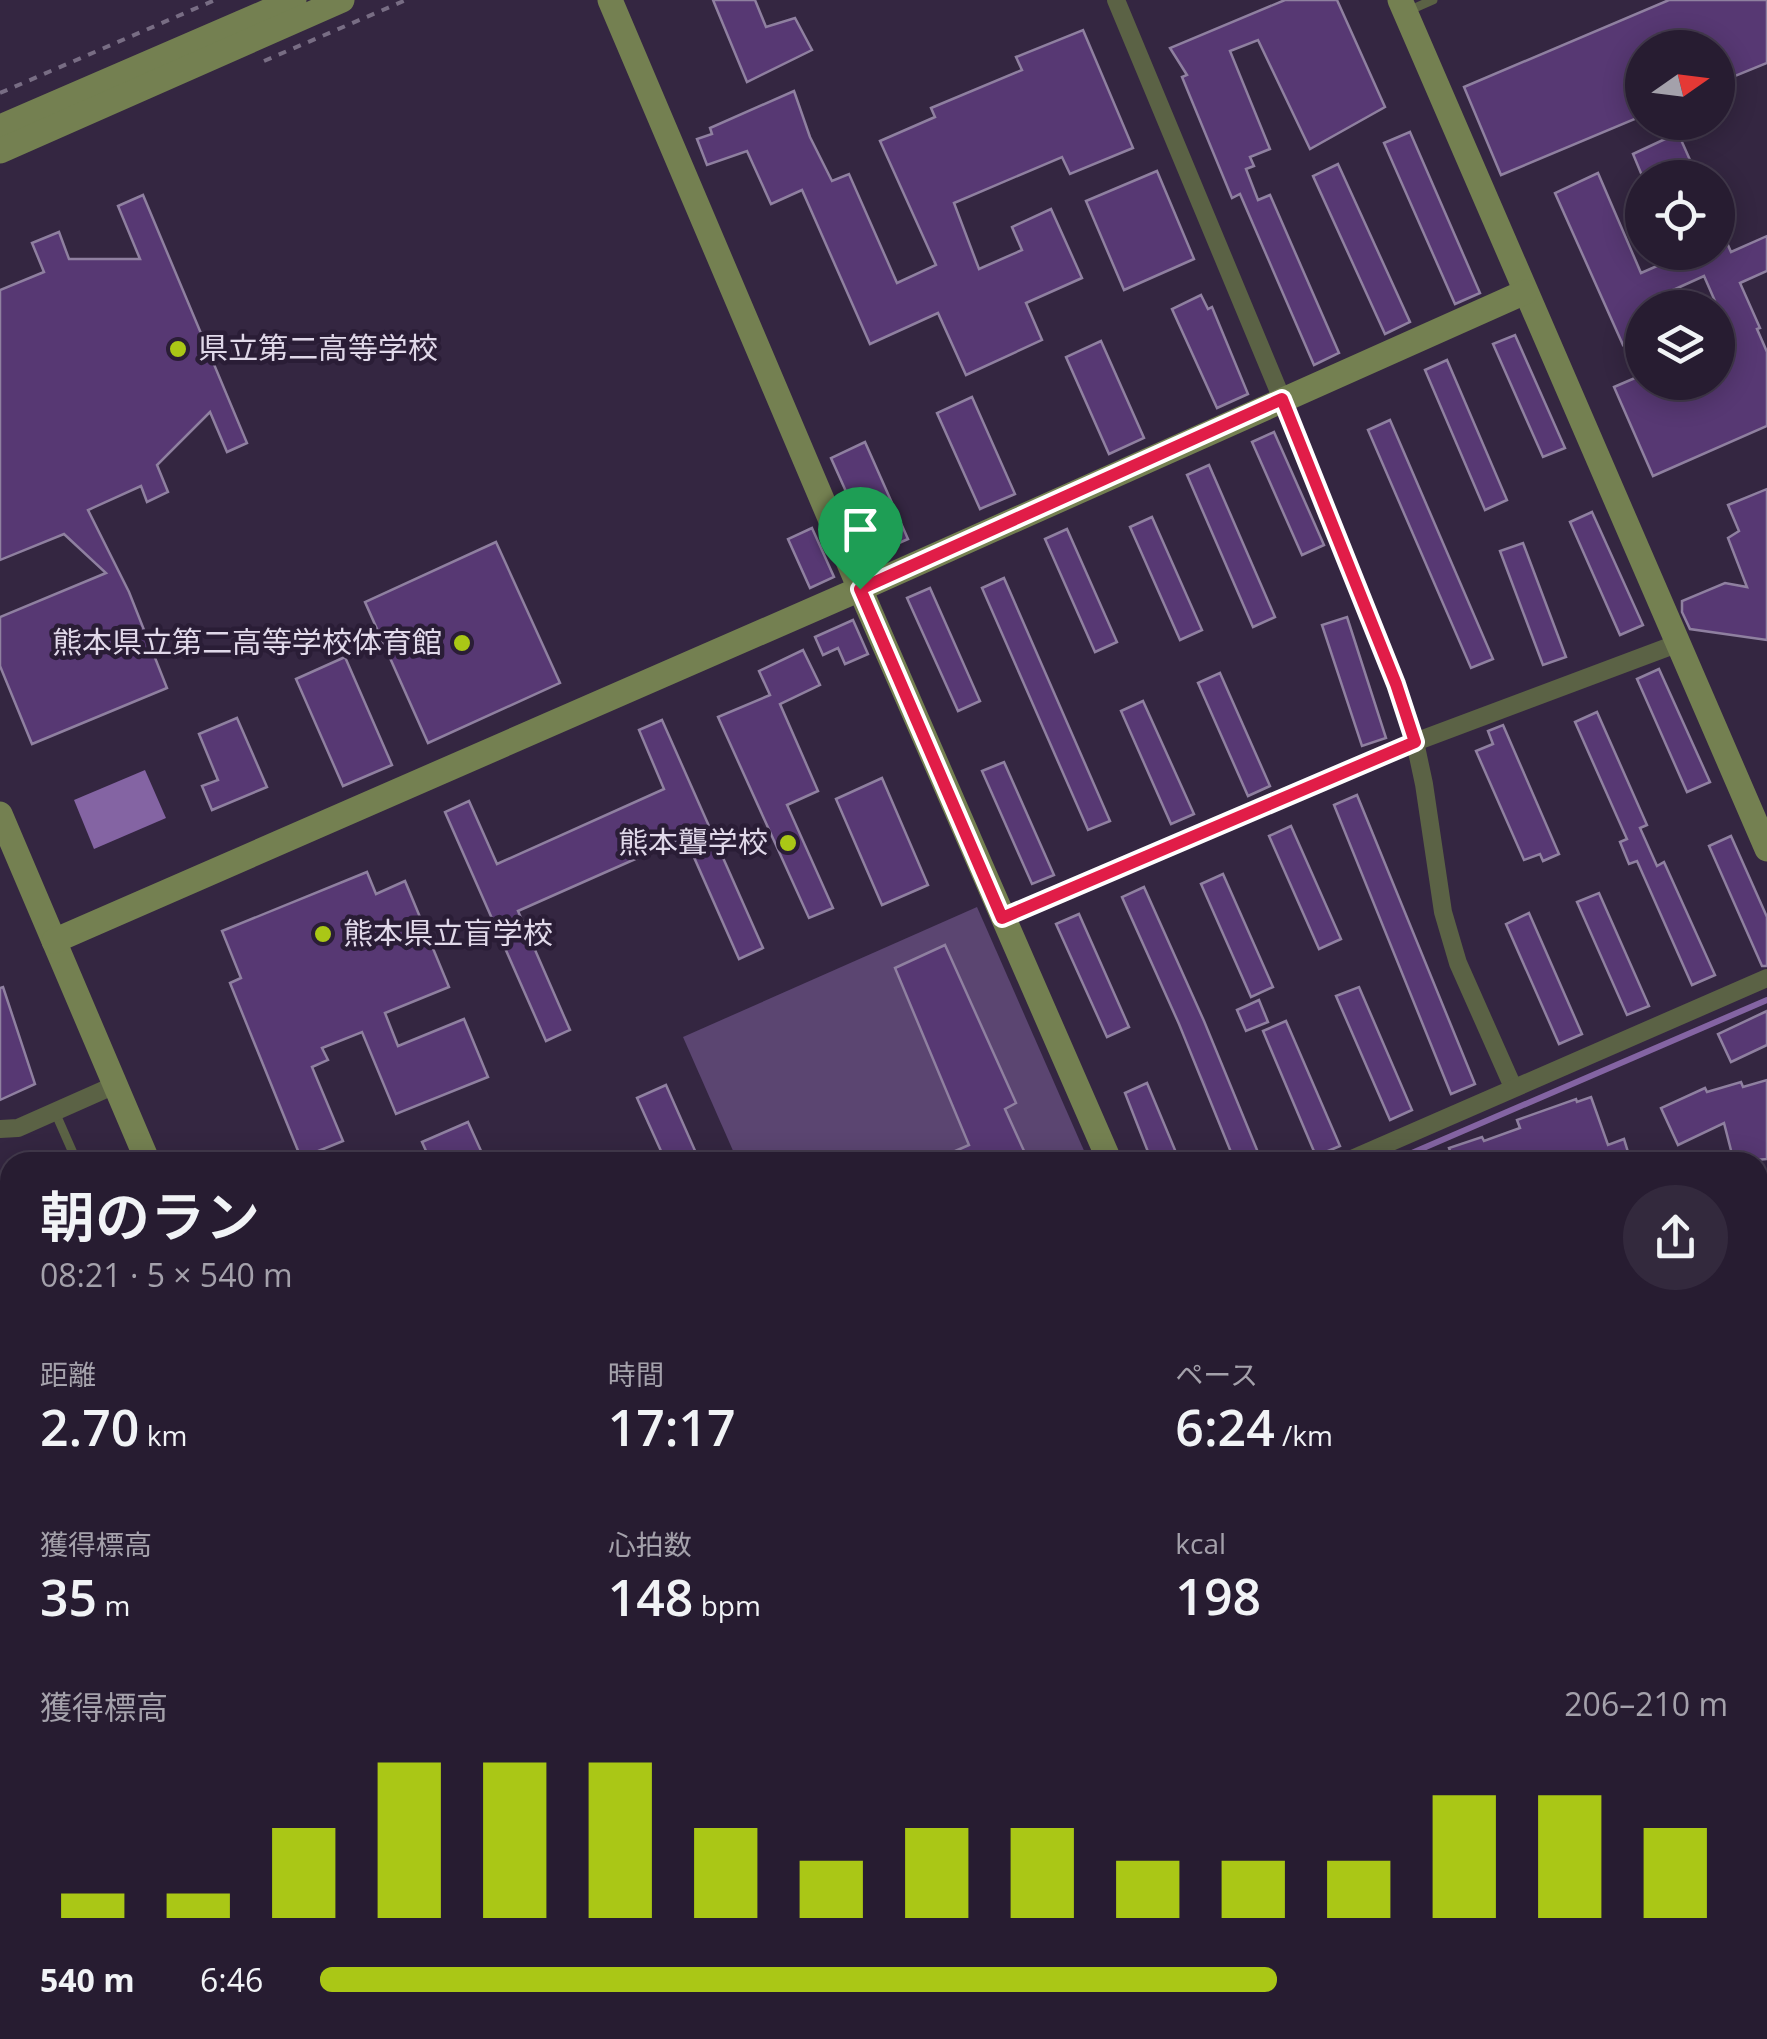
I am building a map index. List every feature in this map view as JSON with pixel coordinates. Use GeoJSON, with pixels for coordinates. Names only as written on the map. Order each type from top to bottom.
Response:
{"type":"FeatureCollection","features":[{"type":"Feature","properties":{"kind":"street"},"geometry":{"type":"LineString","coordinates":[[0,127],[294,0]]}},
{"type":"Feature","properties":{"kind":"street"},"geometry":{"type":"LineString","coordinates":[[0,150],[342,0]]}},
{"type":"Feature","properties":{"kind":"street"},"geometry":{"type":"LineString","coordinates":[[610,0],[860,589],[1106,1152]]}},
{"type":"Feature","properties":{"kind":"street"},"geometry":{"type":"LineString","coordinates":[[1116,0],[1396,684],[1415,742],[1443,912],[1458,962],[1512,1087]]}},
{"type":"Feature","properties":{"kind":"street"},"geometry":{"type":"LineString","coordinates":[[1402,6],[1767,848]]}},
{"type":"Feature","properties":{"kind":"street"},"geometry":{"type":"LineString","coordinates":[[54,941],[860,589],[1525,292]]}},
{"type":"Feature","properties":{"kind":"street"},"geometry":{"type":"LineString","coordinates":[[1002,918],[1415,742],[1679,643]]}},
{"type":"Feature","properties":{"kind":"street"},"geometry":{"type":"LineString","coordinates":[[0,814],[144,1152]]}},
{"type":"Feature","properties":{"kind":"street"},"geometry":{"type":"LineString","coordinates":[[1367,1152],[1767,978]]}},
{"type":"Feature","properties":{"kind":"street"},"geometry":{"type":"LineString","coordinates":[[0,1129],[18,1128],[115,1085]]}},
{"type":"Feature","properties":{"kind":"lane"},"geometry":{"type":"LineString","coordinates":[[1402,6],[1434,0]]}},
{"type":"Feature","properties":{"kind":"lane"},"geometry":{"type":"LineString","coordinates":[[55,1112],[73,1152]]}},
{"type":"Feature","properties":{"kind":"path"},"geometry":{"type":"LineString","coordinates":[[0,92],[214,0]]}},
{"type":"Feature","properties":{"kind":"shaded area"},"geometry":{"type":"Polygon","coordinates":[[[145,770],[166,818],[94,849],[74,800],[145,770]]]}},
{"type":"Feature","properties":{"kind":"shaded area"},"geometry":{"type":"Polygon","coordinates":[[[977,907],[1085,1152],[734,1152],[683,1037],[977,907]]]}},
{"type":"Feature","properties":{"kind":"building"},"geometry":{"type":"Polygon","coordinates":[[[713,0],[755,0],[766,27],[795,18],[812,50],[747,82],[713,0]]]}},
{"type":"Feature","properties":{"kind":"building"},"geometry":{"type":"Polygon","coordinates":[[[1285,0],[1337,0],[1385,107],[1310,149],[1258,40],[1230,51],[1270,149],[1250,157],[1254,166],[1246,169],[1258,200],[1270,195],[1339,353],[1314,365],[1240,194],[1232,198],[1182,77],[1187,75],[1170,48],[1285,0]]]}},
{"type":"Feature","properties":{"kind":"building"},"geometry":{"type":"Polygon","coordinates":[[[1669,0],[1767,0],[1767,63],[1735,76],[1735,30],[1625,30],[1625,123],[1501,175],[1464,87],[1669,0]]]}},
{"type":"Feature","properties":{"kind":"building"},"geometry":{"type":"Polygon","coordinates":[[[1083,30],[1133,148],[1070,174],[1062,157],[954,203],[979,269],[1022,250],[1012,227],[1051,209],[1082,278],[1026,303],[1042,340],[966,375],[938,313],[870,344],[802,190],[771,204],[747,151],[707,165],[697,139],[712,134],[710,128],[794,91],[810,137],[832,181],[849,174],[897,283],[936,265],[880,141],[935,117],[931,108],[1022,70],[1016,57],[1083,30]]]}},
{"type":"Feature","properties":{"kind":"building"},"geometry":{"type":"Polygon","coordinates":[[[1410,132],[1480,293],[1455,304],[1384,143],[1410,132]]]}},
{"type":"Feature","properties":{"kind":"building"},"geometry":{"type":"Polygon","coordinates":[[[1663,140],[1681,140],[1690,160],[1636,160],[1633,154],[1663,140]]]}},
{"type":"Feature","properties":{"kind":"building"},"geometry":{"type":"Polygon","coordinates":[[[1338,164],[1410,322],[1385,334],[1313,176],[1338,164]]]}},
{"type":"Feature","properties":{"kind":"building"},"geometry":{"type":"Polygon","coordinates":[[[1157,171],[1194,259],[1124,290],[1086,201],[1157,171]]]}},
{"type":"Feature","properties":{"kind":"building"},"geometry":{"type":"Polygon","coordinates":[[[1598,173],[1625,236],[1625,270],[1735,270],[1735,250],[1767,236],[1767,271],[1740,283],[1767,352],[1767,426],[1653,476],[1614,387],[1625,382],[1625,400],[1735,400],[1735,290],[1710,290],[1704,276],[1673,290],[1625,290],[1623,345],[1555,193],[1598,173]]]}},
{"type":"Feature","properties":{"kind":"building"},"geometry":{"type":"Polygon","coordinates":[[[143,195],[247,443],[227,452],[210,412],[157,465],[168,492],[147,502],[141,486],[88,510],[129,592],[167,688],[32,744],[0,666],[0,617],[106,573],[64,534],[0,560],[0,290],[44,272],[32,243],[59,232],[69,259],[140,259],[118,206],[143,195]]]}},
{"type":"Feature","properties":{"kind":"building"},"geometry":{"type":"Polygon","coordinates":[[[1201,295],[1208,309],[1212,307],[1248,394],[1217,408],[1172,309],[1201,295]]]}},
{"type":"Feature","properties":{"kind":"building"},"geometry":{"type":"Polygon","coordinates":[[[1515,335],[1565,448],[1543,457],[1493,344],[1515,335]]]}},
{"type":"Feature","properties":{"kind":"building"},"geometry":{"type":"Polygon","coordinates":[[[1101,341],[1144,438],[1109,454],[1066,357],[1101,341]]]}},
{"type":"Feature","properties":{"kind":"building"},"geometry":{"type":"Polygon","coordinates":[[[1447,360],[1507,500],[1485,510],[1425,370],[1447,360]]]}},
{"type":"Feature","properties":{"kind":"building"},"geometry":{"type":"Polygon","coordinates":[[[972,397],[1015,494],[980,509],[937,413],[972,397]]]}},
{"type":"Feature","properties":{"kind":"building"},"geometry":{"type":"Polygon","coordinates":[[[1390,420],[1493,659],[1471,668],[1368,430],[1390,420]]]}},
{"type":"Feature","properties":{"kind":"building"},"geometry":{"type":"Polygon","coordinates":[[[1274,432],[1324,545],[1302,555],[1252,442],[1274,432]]]}},
{"type":"Feature","properties":{"kind":"building"},"geometry":{"type":"Polygon","coordinates":[[[865,442],[908,539],[874,554],[831,458],[865,442]]]}},
{"type":"Feature","properties":{"kind":"building"},"geometry":{"type":"Polygon","coordinates":[[[1209,465],[1275,617],[1253,627],[1187,475],[1209,465]]]}},
{"type":"Feature","properties":{"kind":"building"},"geometry":{"type":"Polygon","coordinates":[[[1767,489],[1767,640],[1690,629],[1682,612],[1682,601],[1725,583],[1747,587],[1728,538],[1739,531],[1728,505],[1767,489]]]}},
{"type":"Feature","properties":{"kind":"building"},"geometry":{"type":"Polygon","coordinates":[[[1592,512],[1643,625],[1620,635],[1570,522],[1592,512]]]}},
{"type":"Feature","properties":{"kind":"building"},"geometry":{"type":"Polygon","coordinates":[[[1152,517],[1202,630],[1180,640],[1130,527],[1152,517]]]}},
{"type":"Feature","properties":{"kind":"building"},"geometry":{"type":"Polygon","coordinates":[[[812,528],[834,577],[810,588],[788,539],[812,528]]]}},
{"type":"Feature","properties":{"kind":"building"},"geometry":{"type":"Polygon","coordinates":[[[1067,529],[1117,642],[1095,652],[1045,539],[1067,529]]]}},
{"type":"Feature","properties":{"kind":"building","name":"熊本県立第二高等学校体育館"},"geometry":{"type":"Polygon","coordinates":[[[496,542],[560,683],[428,743],[365,602],[496,542]]]}},
{"type":"Feature","properties":{"kind":"building"},"geometry":{"type":"Polygon","coordinates":[[[1523,543],[1566,657],[1543,665],[1500,551],[1523,543]]]}},
{"type":"Feature","properties":{"kind":"building"},"geometry":{"type":"Polygon","coordinates":[[[1004,578],[1110,821],[1088,830],[982,588],[1004,578]]]}},
{"type":"Feature","properties":{"kind":"building"},"geometry":{"type":"Polygon","coordinates":[[[930,588],[980,701],[958,711],[907,598],[930,588]]]}},
{"type":"Feature","properties":{"kind":"building"},"geometry":{"type":"Polygon","coordinates":[[[1347,617],[1386,738],[1362,746],[1322,625],[1347,617]]]}},
{"type":"Feature","properties":{"kind":"building"},"geometry":{"type":"Polygon","coordinates":[[[853,620],[868,654],[845,664],[838,648],[823,655],[815,637],[853,620]]]}},
{"type":"Feature","properties":{"kind":"building"},"geometry":{"type":"Polygon","coordinates":[[[803,650],[820,685],[780,704],[818,791],[787,805],[833,908],[809,918],[718,717],[770,695],[759,671],[803,650]]]}},
{"type":"Feature","properties":{"kind":"building"},"geometry":{"type":"Polygon","coordinates":[[[345,657],[392,765],[343,786],[296,679],[345,657]]]}},
{"type":"Feature","properties":{"kind":"building"},"geometry":{"type":"Polygon","coordinates":[[[1659,669],[1710,782],[1687,792],[1637,679],[1659,669]]]}},
{"type":"Feature","properties":{"kind":"building"},"geometry":{"type":"Polygon","coordinates":[[[1220,673],[1270,786],[1248,796],[1198,683],[1220,673]]]}},
{"type":"Feature","properties":{"kind":"building"},"geometry":{"type":"Polygon","coordinates":[[[1143,701],[1194,814],[1171,824],[1121,711],[1143,701]]]}},
{"type":"Feature","properties":{"kind":"building"},"geometry":{"type":"Polygon","coordinates":[[[1597,712],[1647,825],[1640,828],[1657,866],[1664,862],[1715,975],[1692,985],[1637,861],[1629,864],[1620,842],[1627,839],[1575,722],[1597,712]]]}},
{"type":"Feature","properties":{"kind":"building"},"geometry":{"type":"Polygon","coordinates":[[[237,718],[267,787],[212,810],[202,786],[218,780],[199,734],[237,718]]]}},
{"type":"Feature","properties":{"kind":"building"},"geometry":{"type":"Polygon","coordinates":[[[662,720],[763,948],[739,959],[685,837],[518,911],[570,1030],[546,1041],[445,812],[469,801],[497,864],[664,789],[639,730],[662,720]]]}},
{"type":"Feature","properties":{"kind":"building"},"geometry":{"type":"Polygon","coordinates":[[[1503,725],[1559,854],[1543,861],[1540,854],[1524,860],[1476,751],[1493,744],[1488,731],[1503,725]]]}},
{"type":"Feature","properties":{"kind":"building"},"geometry":{"type":"Polygon","coordinates":[[[1004,762],[1054,875],[1032,884],[982,771],[1004,762]]]}},
{"type":"Feature","properties":{"kind":"building"},"geometry":{"type":"Polygon","coordinates":[[[882,778],[928,885],[882,905],[836,799],[882,778]]]}},
{"type":"Feature","properties":{"kind":"building"},"geometry":{"type":"Polygon","coordinates":[[[1357,795],[1475,1084],[1451,1094],[1334,805],[1357,795]]]}},
{"type":"Feature","properties":{"kind":"building"},"geometry":{"type":"Polygon","coordinates":[[[1291,826],[1341,939],[1319,949],[1269,836],[1291,826]]]}},
{"type":"Feature","properties":{"kind":"building"},"geometry":{"type":"Polygon","coordinates":[[[1731,836],[1767,917],[1767,966],[1762,966],[1709,846],[1731,836]]]}},
{"type":"Feature","properties":{"kind":"building"},"geometry":{"type":"Polygon","coordinates":[[[367,872],[376,894],[405,881],[449,987],[385,1013],[398,1046],[464,1019],[488,1077],[396,1114],[362,1032],[322,1048],[328,1060],[312,1067],[343,1141],[316,1152],[299,1152],[230,983],[241,978],[222,931],[367,872]]]}},
{"type":"Feature","properties":{"kind":"building"},"geometry":{"type":"Polygon","coordinates":[[[1223,874],[1273,987],[1251,997],[1201,884],[1223,874]]]}},
{"type":"Feature","properties":{"kind":"building"},"geometry":{"type":"Polygon","coordinates":[[[1144,887],[1258,1152],[1231,1152],[1122,897],[1144,887]]]}},
{"type":"Feature","properties":{"kind":"building"},"geometry":{"type":"Polygon","coordinates":[[[1599,893],[1649,1006],[1627,1015],[1577,902],[1599,893]]]}},
{"type":"Feature","properties":{"kind":"building"},"geometry":{"type":"Polygon","coordinates":[[[1529,913],[1582,1034],[1559,1044],[1506,924],[1529,913]]]}},
{"type":"Feature","properties":{"kind":"building"},"geometry":{"type":"Polygon","coordinates":[[[1079,914],[1129,1027],[1107,1037],[1056,924],[1079,914]]]}},
{"type":"Feature","properties":{"kind":"building"},"geometry":{"type":"Polygon","coordinates":[[[945,945],[1016,1103],[1005,1109],[1024,1152],[953,1152],[969,1145],[895,968],[945,945]]]}},
{"type":"Feature","properties":{"kind":"building"},"geometry":{"type":"Polygon","coordinates":[[[3,987],[35,1084],[0,1100],[0,988],[3,987]]]}},
{"type":"Feature","properties":{"kind":"building"},"geometry":{"type":"Polygon","coordinates":[[[1359,987],[1412,1110],[1390,1120],[1336,996],[1359,987]]]}},
{"type":"Feature","properties":{"kind":"building"},"geometry":{"type":"Polygon","coordinates":[[[1259,1000],[1268,1022],[1246,1031],[1237,1010],[1259,1000]]]}},
{"type":"Feature","properties":{"kind":"building"},"geometry":{"type":"Polygon","coordinates":[[[1767,1011],[1767,1045],[1731,1062],[1718,1034],[1767,1011]]]}},
{"type":"Feature","properties":{"kind":"building"},"geometry":{"type":"Polygon","coordinates":[[[1286,1021],[1340,1146],[1314,1152],[1263,1031],[1286,1021]]]}},
{"type":"Feature","properties":{"kind":"building"},"geometry":{"type":"Polygon","coordinates":[[[1767,1080],[1767,1152],[1731,1152],[1724,1123],[1678,1145],[1661,1108],[1705,1088],[1707,1092],[1741,1082],[1743,1087],[1767,1080]]]}},
{"type":"Feature","properties":{"kind":"building"},"geometry":{"type":"Polygon","coordinates":[[[1147,1083],[1176,1152],[1148,1152],[1125,1093],[1147,1083]]]}},
{"type":"Feature","properties":{"kind":"building"},"geometry":{"type":"Polygon","coordinates":[[[666,1085],[696,1152],[661,1152],[637,1098],[666,1085]]]}},
{"type":"Feature","properties":{"kind":"building"},"geometry":{"type":"Polygon","coordinates":[[[1591,1097],[1608,1145],[1624,1139],[1628,1152],[1450,1152],[1449,1148],[1520,1128],[1517,1120],[1576,1099],[1577,1102],[1591,1097]]]}},
{"type":"Feature","properties":{"kind":"building"},"geometry":{"type":"Polygon","coordinates":[[[468,1122],[482,1152],[426,1152],[422,1142],[468,1122]]]}},
{"type":"Feature","properties":{"kind":"waterway"},"geometry":{"type":"LineString","coordinates":[[1414,1152],[1767,1000]]}},
{"type":"Feature","properties":{"kind":"place","name":"県立第二高等学校"},"geometry":{"type":"Point","coordinates":[178,349]}},
{"type":"Feature","properties":{"kind":"place","name":"熊本県立第二高等学校体育館"},"geometry":{"type":"Point","coordinates":[462,643]}},
{"type":"Feature","properties":{"kind":"place","name":"熊本聾学校"},"geometry":{"type":"Point","coordinates":[788,843]}},
{"type":"Feature","properties":{"kind":"place","name":"熊本県立盲学校"},"geometry":{"type":"Point","coordinates":[323,934]}},
{"type":"Feature","properties":{"kind":"route"},"geometry":{"type":"LineString","coordinates":[[1282,399],[1396,684],[1415,742],[1002,918],[860,589],[1282,399]]}}]}
